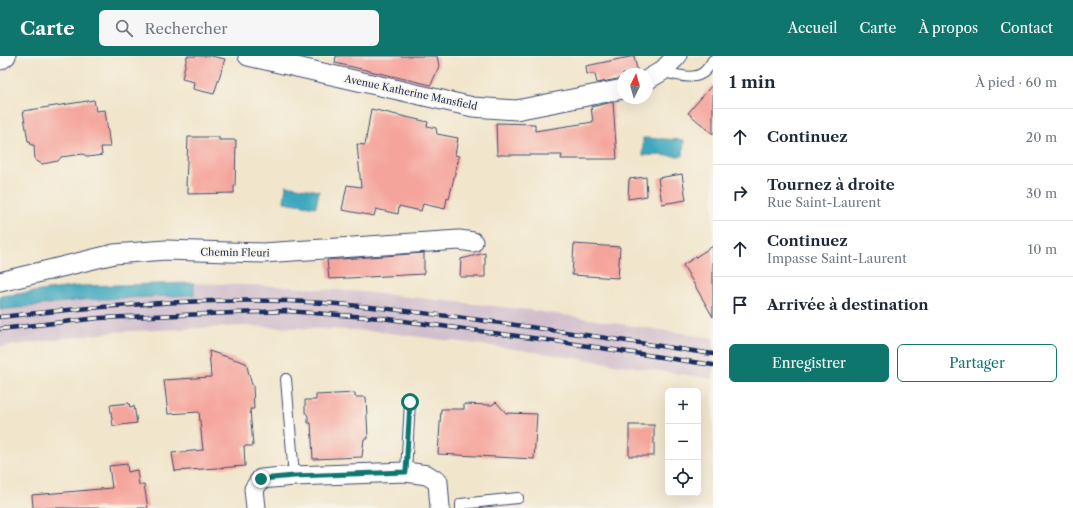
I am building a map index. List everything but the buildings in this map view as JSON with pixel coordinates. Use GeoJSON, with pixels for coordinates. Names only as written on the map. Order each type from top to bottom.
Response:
{"type":"FeatureCollection","features":[{"type":"Feature","properties":{"kind":"street"},"geometry":{"type":"LineString","coordinates":[[0,60],[6,56]]}},
{"type":"Feature","properties":{"kind":"street","name":"Avenue Katherine Mansfield"},"geometry":{"type":"LineString","coordinates":[[248,56],[473,107],[516,110],[617,91]]}},
{"type":"Feature","properties":{"kind":"street"},"geometry":{"type":"LineString","coordinates":[[655,76],[677,56]]}},
{"type":"Feature","properties":{"kind":"street","name":"Chemin Fleuri"},"geometry":{"type":"LineString","coordinates":[[0,282],[114,254],[166,250],[263,253],[458,240],[473,242]]}},
{"type":"Feature","properties":{"kind":"street"},"geometry":{"type":"LineString","coordinates":[[256,508],[254,489],[261,479],[294,476],[406,472],[427,474],[438,482],[440,508]]}},
{"type":"Feature","properties":{"kind":"lane"},"geometry":{"type":"LineString","coordinates":[[655,76],[690,76],[704,72],[713,60]]}},
{"type":"Feature","properties":{"kind":"lane"},"geometry":{"type":"LineString","coordinates":[[286,379],[294,476]]}},
{"type":"Feature","properties":{"kind":"lane"},"geometry":{"type":"LineString","coordinates":[[406,472],[410,402]]}},
{"type":"Feature","properties":{"kind":"lane"},"geometry":{"type":"LineString","coordinates":[[461,508],[461,504],[518,498]]}},
{"type":"Feature","properties":{"kind":"shaded area"},"geometry":{"type":"Polygon","coordinates":[[[194,283],[277,286],[363,292],[530,310],[713,338],[713,379],[515,349],[374,331],[246,326],[114,332],[0,347],[0,296],[80,286],[194,283]]]}},
{"type":"Feature","properties":{"kind":"water"},"geometry":{"type":"Polygon","coordinates":[[[643,138],[684,140],[683,156],[643,155],[643,138]]]}},
{"type":"Feature","properties":{"kind":"water"},"geometry":{"type":"Polygon","coordinates":[[[286,185],[319,191],[316,207],[284,202],[286,185]]]}},
{"type":"Feature","properties":{"kind":"water"},"geometry":{"type":"Polygon","coordinates":[[[194,283],[194,295],[82,300],[0,310],[0,296],[80,286],[194,283]]]}},
{"type":"Feature","properties":{"kind":"railway"},"geometry":{"type":"LineString","coordinates":[[0,317],[72,309],[180,302],[252,300],[330,303],[456,317],[713,354]]}},
{"type":"Feature","properties":{"kind":"railway"},"geometry":{"type":"LineString","coordinates":[[0,329],[99,318],[286,311],[381,318],[555,341],[713,365]]}},
{"type":"Feature","properties":{"kind":"route"},"geometry":{"type":"LineString","coordinates":[[261,479],[294,476],[406,472],[410,402]]}}]}
